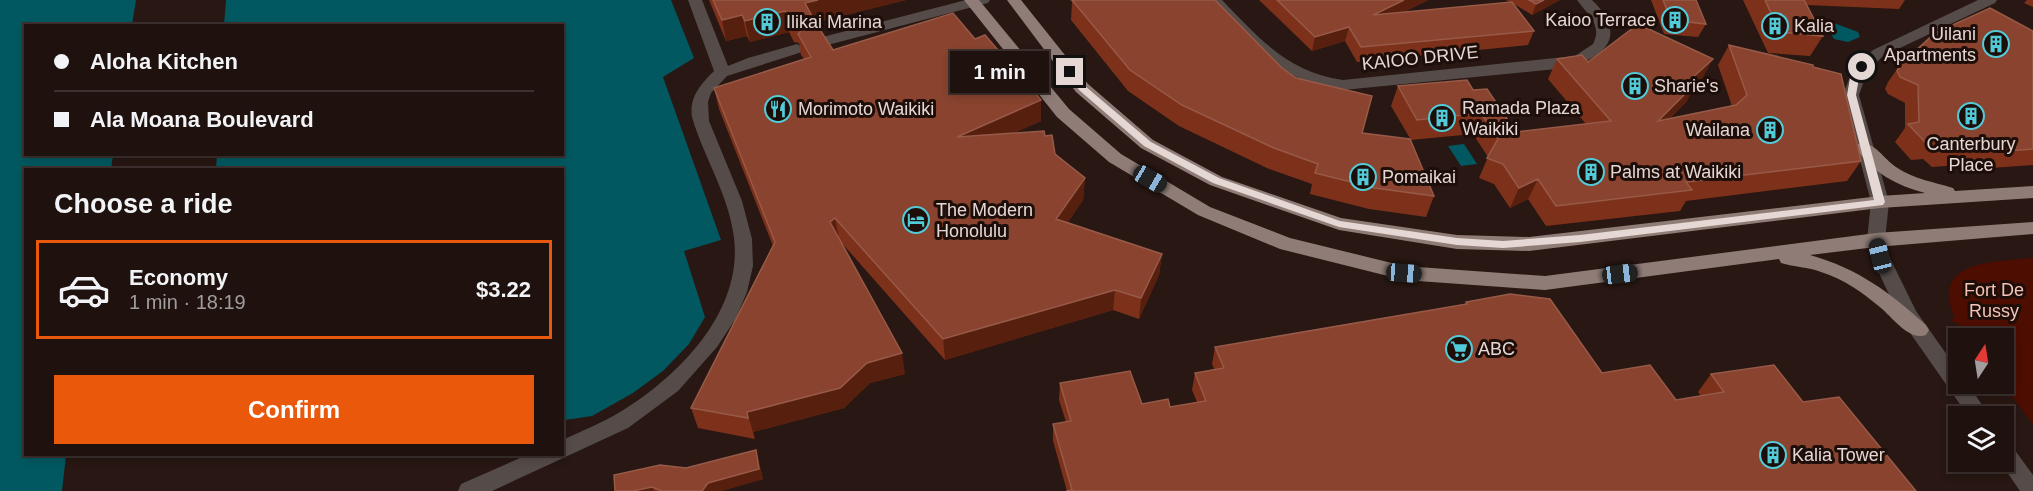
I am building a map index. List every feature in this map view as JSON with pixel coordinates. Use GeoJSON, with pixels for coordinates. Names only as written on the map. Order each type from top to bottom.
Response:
{"type":"FeatureCollection","features":[{"type":"Feature","properties":{"kind":"main road"},"geometry":{"type":"LineString","coordinates":[[1014,0],[1082,88],[1148,144],[1216,181],[1339,224],[1457,242],[1529,244],[1880,202],[2033,192]]}},
{"type":"Feature","properties":{"kind":"main road"},"geometry":{"type":"LineString","coordinates":[[976,1],[1063,113],[1115,158],[1204,211],[1286,244],[1404,273],[1545,283],[1876,240],[2033,228]]}},
{"type":"Feature","properties":{"kind":"main road"},"geometry":{"type":"LineString","coordinates":[[1864,148],[1896,178],[1924,188],[1972,196]]}},
{"type":"Feature","properties":{"kind":"main road"},"geometry":{"type":"LineString","coordinates":[[1761,255],[1813,261],[1842,271],[1882,296],[1919,330]]}},
{"type":"Feature","properties":{"kind":"street"},"geometry":{"type":"LineString","coordinates":[[695,0],[722,72]]}},
{"type":"Feature","properties":{"kind":"street","name":"KAIOO DRIVE"},"geometry":{"type":"LineString","coordinates":[[1214,0],[1284,68],[1311,80],[1343,85],[1566,63],[1581,59],[1598,49],[1605,36],[1602,20],[1584,0]]}},
{"type":"Feature","properties":{"kind":"street"},"geometry":{"type":"LineString","coordinates":[[1953,0],[1971,9]]}},
{"type":"Feature","properties":{"kind":"street"},"geometry":{"type":"LineString","coordinates":[[1972,406],[1899,300],[1880,256],[1876,240],[1880,202],[1851,95],[1854,78],[1869,59],[1887,47],[1990,0]]}},
{"type":"Feature","properties":{"kind":"street"},"geometry":{"type":"LineString","coordinates":[[820,42],[976,1]]}},
{"type":"Feature","properties":{"kind":"street"},"geometry":{"type":"LineString","coordinates":[[564,449],[628,418],[667,388],[695,361],[716,336],[733,303],[744,270],[744,240],[738,215],[699,115],[704,90],[722,72],[797,49]]}},
{"type":"Feature","properties":{"kind":"street"},"geometry":{"type":"LineString","coordinates":[[469,491],[548,456]]}},
{"type":"Feature","properties":{"kind":"street"},"geometry":{"type":"LineString","coordinates":[[2014,465],[2032,491]]}},
{"type":"Feature","properties":{"kind":"green space","name":"Fort De Russy"},"geometry":{"type":"Polygon","coordinates":[[[2033,258],[2033,424],[2010,394],[2014,394],[2014,328],[1961,328],[1951,319],[1955,318],[1949,299],[1951,285],[1958,275],[1984,263],[2033,258]]]}},
{"type":"Feature","properties":{"kind":"water"},"geometry":{"type":"Polygon","coordinates":[[[0,0],[136,0],[132,24],[24,24],[24,156],[113,156],[111,168],[24,168],[24,456],[66,456],[62,491],[0,491],[0,0]]]}},
{"type":"Feature","properties":{"kind":"water"},"geometry":{"type":"Polygon","coordinates":[[[226,0],[671,0],[694,58],[663,77],[721,240],[684,251],[705,317],[689,344],[663,371],[633,393],[592,416],[565,420],[564,168],[216,168],[217,156],[564,156],[564,24],[224,24],[226,0]]]}},
{"type":"Feature","properties":{"kind":"water"},"geometry":{"type":"Polygon","coordinates":[[[1834,23],[1858,32],[1860,37],[1848,42],[1834,39],[1826,25],[1834,23]]]}},
{"type":"Feature","properties":{"kind":"water"},"geometry":{"type":"Polygon","coordinates":[[[1464,144],[1477,164],[1461,166],[1448,146],[1464,144]]]}},
{"type":"Feature","properties":{"kind":"building","name":"The Modern Honolulu"},"geometry":{"type":"Polygon","coordinates":[[[713,0],[818,0],[805,3],[812,16],[807,21],[815,28],[819,28],[833,50],[953,13],[975,39],[985,35],[1041,100],[957,137],[1044,131],[1045,136],[1052,135],[1055,154],[1085,178],[1056,219],[1162,254],[1141,298],[1115,290],[943,339],[835,218],[830,222],[902,353],[867,363],[840,388],[747,412],[748,418],[691,408],[775,242],[714,88],[811,57],[798,34],[804,28],[795,21],[791,21],[785,11],[745,21],[742,15],[722,20],[713,0]]]}},
{"type":"Feature","properties":{"kind":"building"},"geometry":{"type":"Polygon","coordinates":[[[1072,0],[1215,0],[1282,68],[1296,78],[1372,96],[1362,133],[1410,139],[1434,196],[1375,188],[1315,173],[1318,164],[1274,148],[1182,105],[1130,70],[1072,0]]]}},
{"type":"Feature","properties":{"kind":"building"},"geometry":{"type":"Polygon","coordinates":[[[1277,0],[1404,0],[1373,15],[1512,2],[1534,31],[1361,47],[1349,27],[1315,37],[1277,0]]]}},
{"type":"Feature","properties":{"kind":"building"},"geometry":{"type":"Polygon","coordinates":[[[1529,0],[1544,0],[1536,4],[1529,0]]]}},
{"type":"Feature","properties":{"kind":"building"},"geometry":{"type":"Polygon","coordinates":[[[1663,0],[1696,0],[1706,24],[1671,20],[1663,0]]]}},
{"type":"Feature","properties":{"kind":"building"},"geometry":{"type":"Polygon","coordinates":[[[1765,0],[1804,0],[1823,36],[1780,32],[1765,0]]]}},
{"type":"Feature","properties":{"kind":"building"},"geometry":{"type":"Polygon","coordinates":[[[1990,8],[2033,31],[2033,149],[2006,151],[1999,145],[1946,150],[1937,141],[1925,142],[1908,124],[1919,122],[1918,85],[1900,77],[1897,71],[1900,65],[1935,33],[1990,8]]]}},
{"type":"Feature","properties":{"kind":"building"},"geometry":{"type":"Polygon","coordinates":[[[1638,24],[1713,59],[1691,79],[1697,82],[1658,121],[1736,105],[1747,95],[1729,45],[1841,74],[1861,161],[1686,182],[1692,190],[1556,206],[1538,179],[1519,188],[1503,164],[1487,158],[1498,139],[1481,113],[1417,120],[1398,86],[1467,80],[1473,90],[1487,89],[1516,132],[1611,121],[1557,59],[1582,55],[1588,62],[1638,24]]]}},
{"type":"Feature","properties":{"kind":"building"},"geometry":{"type":"Polygon","coordinates":[[[1510,294],[1550,299],[1602,373],[1650,365],[1676,400],[1724,392],[1711,374],[1774,365],[1803,402],[1839,397],[1916,491],[1066,491],[1072,490],[1053,424],[1071,421],[1060,383],[1130,371],[1142,404],[1168,399],[1170,407],[1206,401],[1195,373],[1224,368],[1215,347],[1467,304],[1466,302],[1510,294]]]}},
{"type":"Feature","properties":{"kind":"building"},"geometry":{"type":"Polygon","coordinates":[[[756,450],[759,469],[708,483],[702,491],[662,491],[652,487],[633,491],[615,491],[614,475],[660,465],[686,468],[756,450]]]}},
{"type":"Feature","properties":{"kind":"place","name":"Kaioo Terrace"},"geometry":{"type":"Point","coordinates":[1675,20]}},
{"type":"Feature","properties":{"kind":"place","name":"Ilikai Marina"},"geometry":{"type":"Point","coordinates":[767,22]}},
{"type":"Feature","properties":{"kind":"place","name":"Kalia"},"geometry":{"type":"Point","coordinates":[1775,26]}},
{"type":"Feature","properties":{"kind":"place","name":"Uilani Apartments"},"geometry":{"type":"Point","coordinates":[1996,44]}},
{"type":"Feature","properties":{"kind":"place","name":"Sharie's"},"geometry":{"type":"Point","coordinates":[1635,86]}},
{"type":"Feature","properties":{"kind":"place","name":"Morimoto Waikiki"},"geometry":{"type":"Point","coordinates":[778,109]}},
{"type":"Feature","properties":{"kind":"place","name":"Canterbury Place"},"geometry":{"type":"Point","coordinates":[1971,116]}},
{"type":"Feature","properties":{"kind":"place","name":"Ramada Plaza Waikiki"},"geometry":{"type":"Point","coordinates":[1442,118]}},
{"type":"Feature","properties":{"kind":"place","name":"Wailana"},"geometry":{"type":"Point","coordinates":[1770,130]}},
{"type":"Feature","properties":{"kind":"place","name":"Palms at Waikiki"},"geometry":{"type":"Point","coordinates":[1591,172]}},
{"type":"Feature","properties":{"kind":"place","name":"Pomaikai"},"geometry":{"type":"Point","coordinates":[1363,177]}},
{"type":"Feature","properties":{"kind":"place","name":"The Modern Honolulu"},"geometry":{"type":"Point","coordinates":[916,220]}},
{"type":"Feature","properties":{"kind":"place","name":"ABC"},"geometry":{"type":"Point","coordinates":[1459,349]}},
{"type":"Feature","properties":{"kind":"place","name":"Kalia Tower"},"geometry":{"type":"Point","coordinates":[1773,455]}},
{"type":"Feature","properties":{"kind":"route"},"geometry":{"type":"LineString","coordinates":[[1070,72],[1082,88],[1148,144],[1216,181],[1299,212],[1339,224],[1457,242],[1529,244],[1880,202],[1851,95],[1854,78],[1862,67]]}}]}
